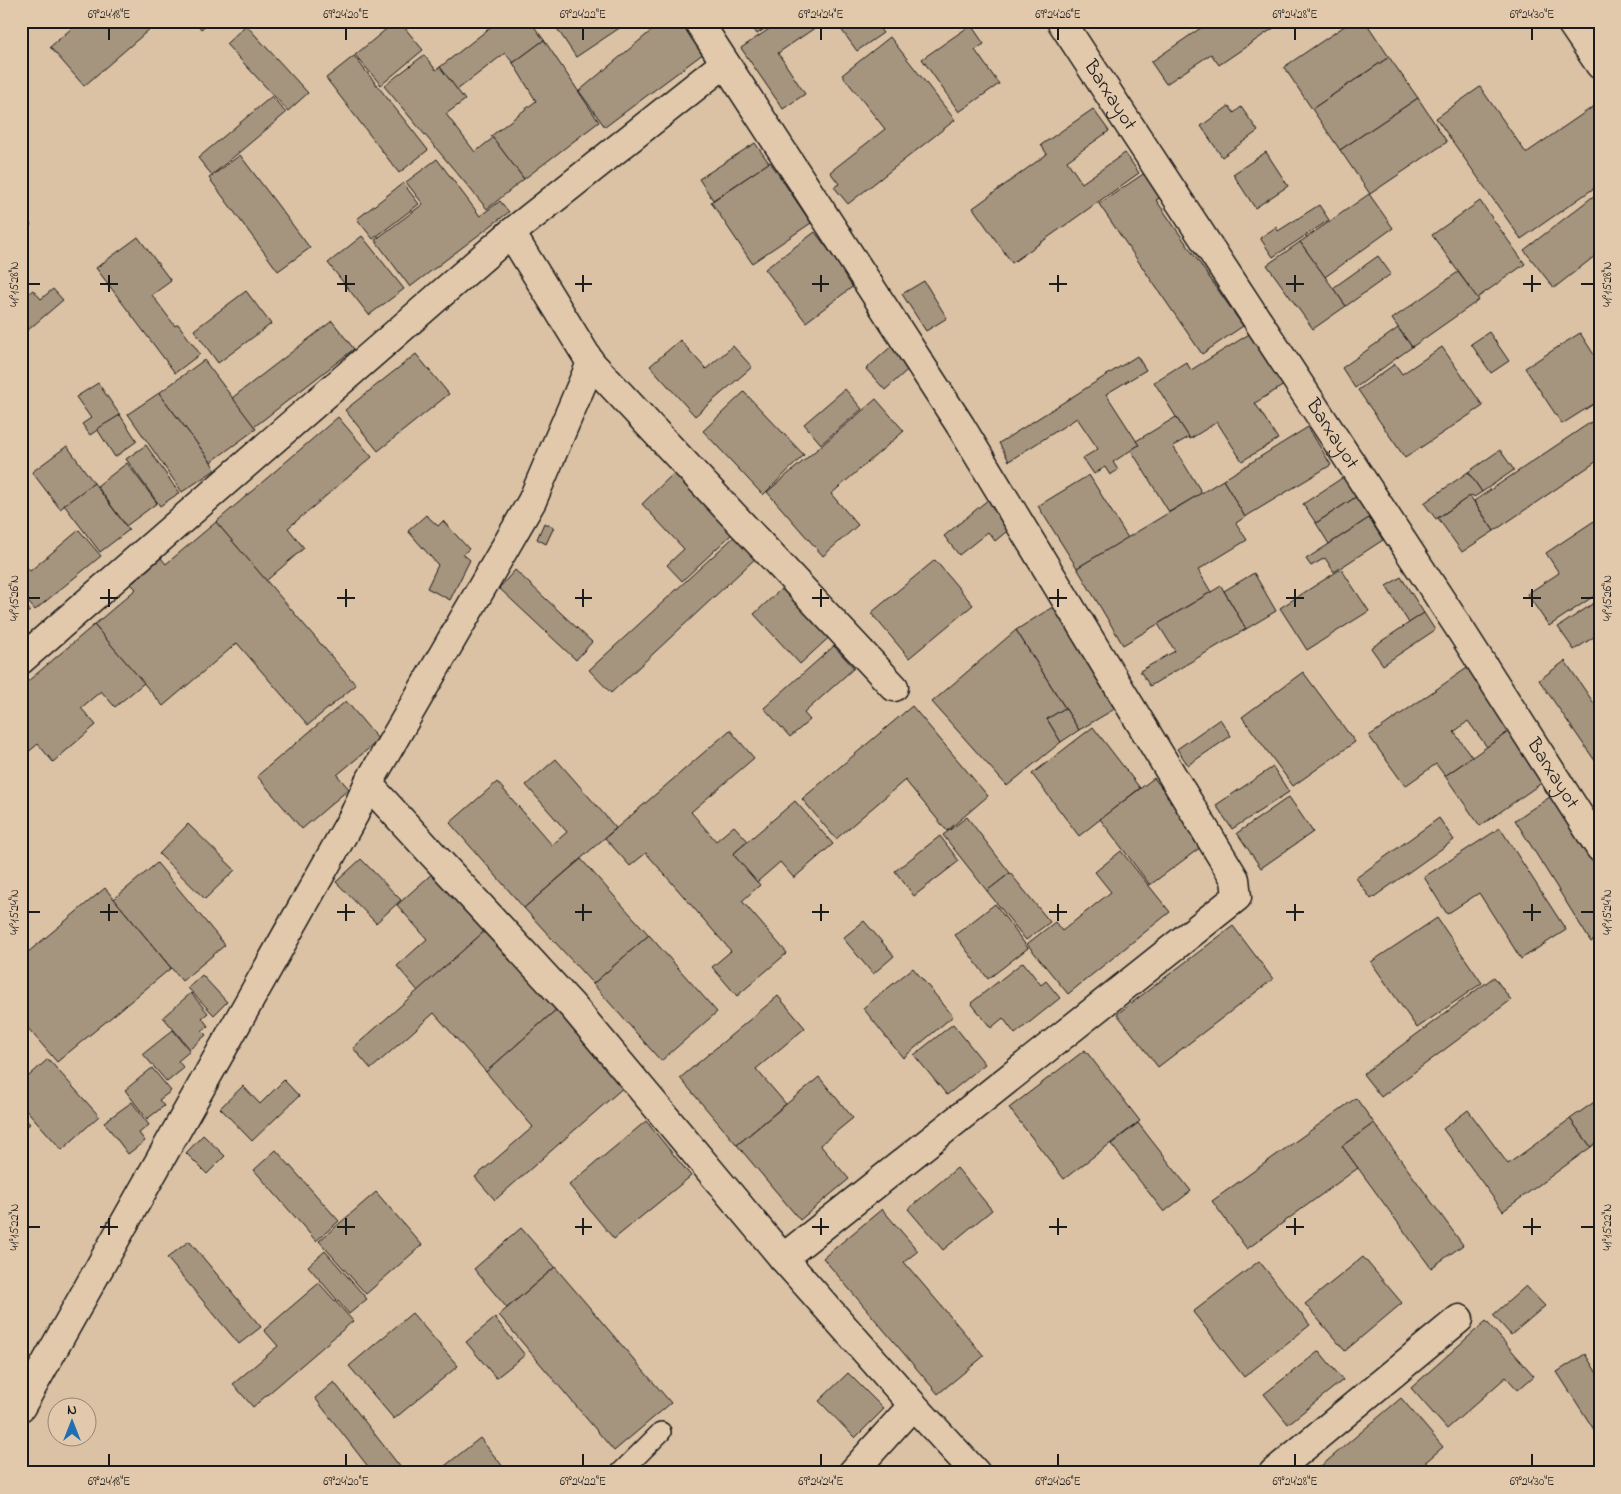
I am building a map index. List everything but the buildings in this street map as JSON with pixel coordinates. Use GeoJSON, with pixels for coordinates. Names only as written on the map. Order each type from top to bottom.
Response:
{"type":"FeatureCollection","features":[{"type":"Feature","properties":{"kind":"street"},"geometry":{"type":"LineString","coordinates":[[698,21],[966,434],[1235,879],[1237,897],[783,1258]]}},
{"type":"Feature","properties":{"kind":"street","name":"Barxayot"},"geometry":{"type":"LineString","coordinates":[[1061,21],[1458,626],[1600,848]]}},
{"type":"Feature","properties":{"kind":"street"},"geometry":{"type":"LineString","coordinates":[[1570,21],[1600,65]]}},
{"type":"Feature","properties":{"kind":"street"},"geometry":{"type":"LineString","coordinates":[[21,660],[511,232],[726,63]]}},
{"type":"Feature","properties":{"kind":"street"},"geometry":{"type":"LineString","coordinates":[[511,232],[590,363],[894,688]]}},
{"type":"Feature","properties":{"kind":"street"},"geometry":{"type":"LineString","coordinates":[[21,1407],[344,832],[368,784],[532,501],[590,363]]}},
{"type":"Feature","properties":{"kind":"street"},"geometry":{"type":"LineString","coordinates":[[368,784],[574,1008],[783,1258],[976,1473]]}},
{"type":"Feature","properties":{"kind":"street"},"geometry":{"type":"LineString","coordinates":[[1273,1473],[1459,1319]]}},
{"type":"Feature","properties":{"kind":"street"},"geometry":{"type":"LineString","coordinates":[[852,1473],[913,1405]]}},
{"type":"Feature","properties":{"kind":"lane"},"geometry":{"type":"LineString","coordinates":[[620,1473],[661,1432]]}}]}
